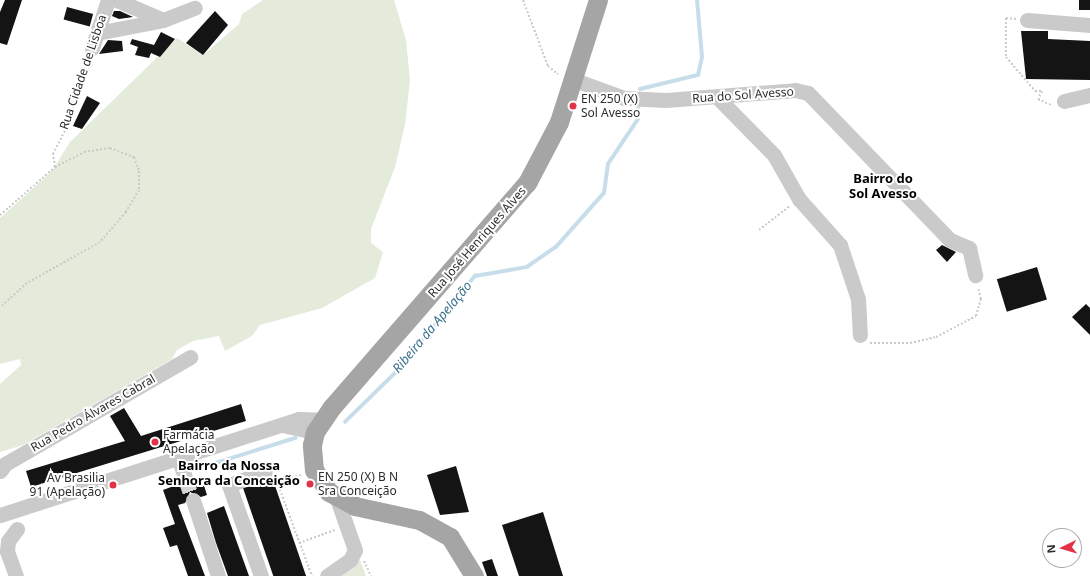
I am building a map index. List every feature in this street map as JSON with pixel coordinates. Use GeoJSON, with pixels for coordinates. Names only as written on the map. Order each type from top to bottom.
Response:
{"type":"FeatureCollection","features":[{"type":"Feature","properties":{"kind":"main road","name":"Rua José Henriques Alves"},"geometry":{"type":"LineString","coordinates":[[318,426],[523,189],[551,142],[598,0]]}},
{"type":"Feature","properties":{"kind":"main road"},"geometry":{"type":"LineString","coordinates":[[318,426],[311,454],[315,471],[337,498],[419,520],[450,537],[474,576]]}},
{"type":"Feature","properties":{"kind":"street","name":"Rua Cidade de Lisboa"},"geometry":{"type":"LineString","coordinates":[[92,48],[108,0]]}},
{"type":"Feature","properties":{"kind":"street"},"geometry":{"type":"LineString","coordinates":[[117,0],[163,20]]}},
{"type":"Feature","properties":{"kind":"street"},"geometry":{"type":"LineString","coordinates":[[97,34],[163,20],[195,8]]}},
{"type":"Feature","properties":{"kind":"street"},"geometry":{"type":"LineString","coordinates":[[1027,20],[1090,25]]}},
{"type":"Feature","properties":{"kind":"street","name":"Rua do Sol Avesso"},"geometry":{"type":"LineString","coordinates":[[572,80],[624,98],[717,97],[796,90],[808,93],[950,240],[969,248],[975,275]]}},
{"type":"Feature","properties":{"kind":"street"},"geometry":{"type":"LineString","coordinates":[[1064,101],[1090,95]]}},
{"type":"Feature","properties":{"kind":"street"},"geometry":{"type":"LineString","coordinates":[[717,97],[774,155],[799,200],[840,245],[858,299],[860,335]]}},
{"type":"Feature","properties":{"kind":"street","name":"Rua Pedro Álvares Cabral"},"geometry":{"type":"LineString","coordinates":[[2,467],[190,357]]}},
{"type":"Feature","properties":{"kind":"street"},"geometry":{"type":"LineString","coordinates":[[0,515],[179,460],[299,419],[318,426]]}},
{"type":"Feature","properties":{"kind":"street"},"geometry":{"type":"LineString","coordinates":[[179,460],[185,477]]}},
{"type":"Feature","properties":{"kind":"street"},"geometry":{"type":"LineString","coordinates":[[261,576],[229,485],[271,477]]}},
{"type":"Feature","properties":{"kind":"street"},"geometry":{"type":"LineString","coordinates":[[327,576],[354,556],[355,545],[337,498]]}},
{"type":"Feature","properties":{"kind":"street"},"geometry":{"type":"LineString","coordinates":[[193,500],[218,576]]}},
{"type":"Feature","properties":{"kind":"street"},"geometry":{"type":"LineString","coordinates":[[16,576],[8,551],[8,541],[17,529]]}},
{"type":"Feature","properties":{"kind":"path"},"geometry":{"type":"LineString","coordinates":[[523,0],[548,66],[572,80]]}},
{"type":"Feature","properties":{"kind":"path"},"geometry":{"type":"LineString","coordinates":[[1027,20],[1006,18],[1006,57],[1035,91],[1042,91],[1038,99]]}},
{"type":"Feature","properties":{"kind":"path","name":"Rua Cidade de Lisboa"},"geometry":{"type":"LineString","coordinates":[[55,167],[53,154],[65,130],[92,48]]}},
{"type":"Feature","properties":{"kind":"path"},"geometry":{"type":"LineString","coordinates":[[0,215],[55,167],[84,152],[110,148],[134,157],[139,171],[139,190],[126,212],[100,242],[27,283],[0,307]]}},
{"type":"Feature","properties":{"kind":"path"},"geometry":{"type":"LineString","coordinates":[[759,230],[799,200]]}},
{"type":"Feature","properties":{"kind":"path"},"geometry":{"type":"LineString","coordinates":[[860,335],[869,343],[881,345],[936,337],[976,316],[981,299],[975,275]]}},
{"type":"Feature","properties":{"kind":"path"},"geometry":{"type":"LineString","coordinates":[[312,576],[271,477],[315,471]]}},
{"type":"Feature","properties":{"kind":"path"},"geometry":{"type":"LineString","coordinates":[[299,543],[347,526]]}},
{"type":"Feature","properties":{"kind":"green space"},"geometry":{"type":"Polygon","coordinates":[[[263,0],[394,0],[406,40],[410,80],[405,125],[395,167],[371,229],[371,243],[383,252],[375,278],[322,308],[260,325],[252,336],[225,351],[219,336],[193,341],[177,350],[172,359],[23,445],[0,452],[0,384],[21,365],[20,359],[0,364],[0,218],[52,171],[70,142],[177,38],[203,55],[239,24],[242,14],[263,0]]]}},
{"type":"Feature","properties":{"kind":"green space"},"geometry":{"type":"Polygon","coordinates":[[[360,560],[366,576],[335,576],[360,560]]]}},
{"type":"Feature","properties":{"kind":"building"},"geometry":{"type":"Polygon","coordinates":[[[5,0],[22,0],[7,45],[0,43],[0,12],[5,0]]]}},
{"type":"Feature","properties":{"kind":"building"},"geometry":{"type":"Polygon","coordinates":[[[1079,0],[1090,0],[1090,10],[1079,10],[1079,0]]]}},
{"type":"Feature","properties":{"kind":"building"},"geometry":{"type":"Polygon","coordinates":[[[67,7],[93,14],[90,27],[64,20],[67,7]]]}},
{"type":"Feature","properties":{"kind":"building"},"geometry":{"type":"Polygon","coordinates":[[[114,11],[120,11],[133,17],[119,19],[112,16],[114,11]]]}},
{"type":"Feature","properties":{"kind":"building"},"geometry":{"type":"Polygon","coordinates":[[[215,11],[228,25],[203,55],[186,43],[215,11]]]}},
{"type":"Feature","properties":{"kind":"building"},"geometry":{"type":"Polygon","coordinates":[[[1021,31],[1048,31],[1048,39],[1090,41],[1090,80],[1026,79],[1021,31]]]}},
{"type":"Feature","properties":{"kind":"building"},"geometry":{"type":"Polygon","coordinates":[[[161,32],[175,39],[160,57],[151,53],[149,58],[135,55],[138,47],[130,44],[132,39],[154,45],[161,32]]]}},
{"type":"Feature","properties":{"kind":"building"},"geometry":{"type":"Polygon","coordinates":[[[108,40],[122,41],[123,51],[99,54],[108,40]]]}},
{"type":"Feature","properties":{"kind":"building"},"geometry":{"type":"Polygon","coordinates":[[[87,96],[100,103],[82,129],[73,126],[87,96]]]}},
{"type":"Feature","properties":{"kind":"building"},"geometry":{"type":"Polygon","coordinates":[[[942,245],[956,252],[947,262],[936,250],[942,245]]]}},
{"type":"Feature","properties":{"kind":"building"},"geometry":{"type":"Polygon","coordinates":[[[1037,267],[1047,300],[1007,312],[997,279],[1037,267]]]}},
{"type":"Feature","properties":{"kind":"building"},"geometry":{"type":"Polygon","coordinates":[[[1086,304],[1090,308],[1090,335],[1072,317],[1086,304]]]}},
{"type":"Feature","properties":{"kind":"building"},"geometry":{"type":"Polygon","coordinates":[[[241,404],[246,421],[31,487],[26,471],[125,441],[110,416],[124,408],[141,436],[241,404]]]}},
{"type":"Feature","properties":{"kind":"building"},"geometry":{"type":"Polygon","coordinates":[[[456,466],[469,512],[440,515],[427,475],[456,466]]]}},
{"type":"Feature","properties":{"kind":"building"},"geometry":{"type":"Polygon","coordinates":[[[201,476],[207,495],[201,497],[190,492],[185,503],[178,505],[205,576],[188,576],[177,545],[170,547],[163,528],[175,524],[163,490],[179,484],[188,486],[201,476]]]}},
{"type":"Feature","properties":{"kind":"building"},"geometry":{"type":"Polygon","coordinates":[[[272,477],[306,576],[273,576],[243,487],[272,477]]]}},
{"type":"Feature","properties":{"kind":"building"},"geometry":{"type":"Polygon","coordinates":[[[224,506],[249,576],[228,576],[216,543],[207,513],[224,506]]]}},
{"type":"Feature","properties":{"kind":"building"},"geometry":{"type":"Polygon","coordinates":[[[543,512],[563,576],[519,576],[502,525],[543,512]]]}},
{"type":"Feature","properties":{"kind":"building"},"geometry":{"type":"Polygon","coordinates":[[[492,559],[498,576],[487,576],[482,562],[492,559]]]}},
{"type":"Feature","properties":{"kind":"waterway","name":"Ribeira da Apelação"},"geometry":{"type":"LineString","coordinates":[[640,89],[698,75],[702,57],[697,0]]}},
{"type":"Feature","properties":{"kind":"waterway","name":"Ribeira da Apelação"},"geometry":{"type":"LineString","coordinates":[[345,422],[395,373],[475,276],[527,267],[556,247],[604,193],[608,164],[638,119],[638,108]]}},
{"type":"Feature","properties":{"kind":"waterway","name":"Ribeira da Apelação"},"geometry":{"type":"LineString","coordinates":[[200,468],[295,438]]}},
{"type":"Feature","properties":{"kind":"tunnel"},"geometry":{"type":"LineString","coordinates":[[185,477],[193,500]]}},
{"type":"Feature","properties":{"kind":"place","name":"EN 250 (X) Sol Avesso"},"geometry":{"type":"Point","coordinates":[573,106]}},
{"type":"Feature","properties":{"kind":"place","name":"Farmácia Apelação"},"geometry":{"type":"Point","coordinates":[155,442]}},
{"type":"Feature","properties":{"kind":"place","name":"EN 250 (X) B N Sra Conceição"},"geometry":{"type":"Point","coordinates":[310,484]}},
{"type":"Feature","properties":{"kind":"place","name":"Av Brasilia 91 (Apelação)"},"geometry":{"type":"Point","coordinates":[113,485]}},
{"type":"Feature","properties":{"kind":"district","name":"Bairro do Sol Avesso"},"geometry":{"type":"Point","coordinates":[883,186]}},
{"type":"Feature","properties":{"kind":"district","name":"Bairro da Nossa Senhora da Conceição"},"geometry":{"type":"Point","coordinates":[229,474]}}]}
